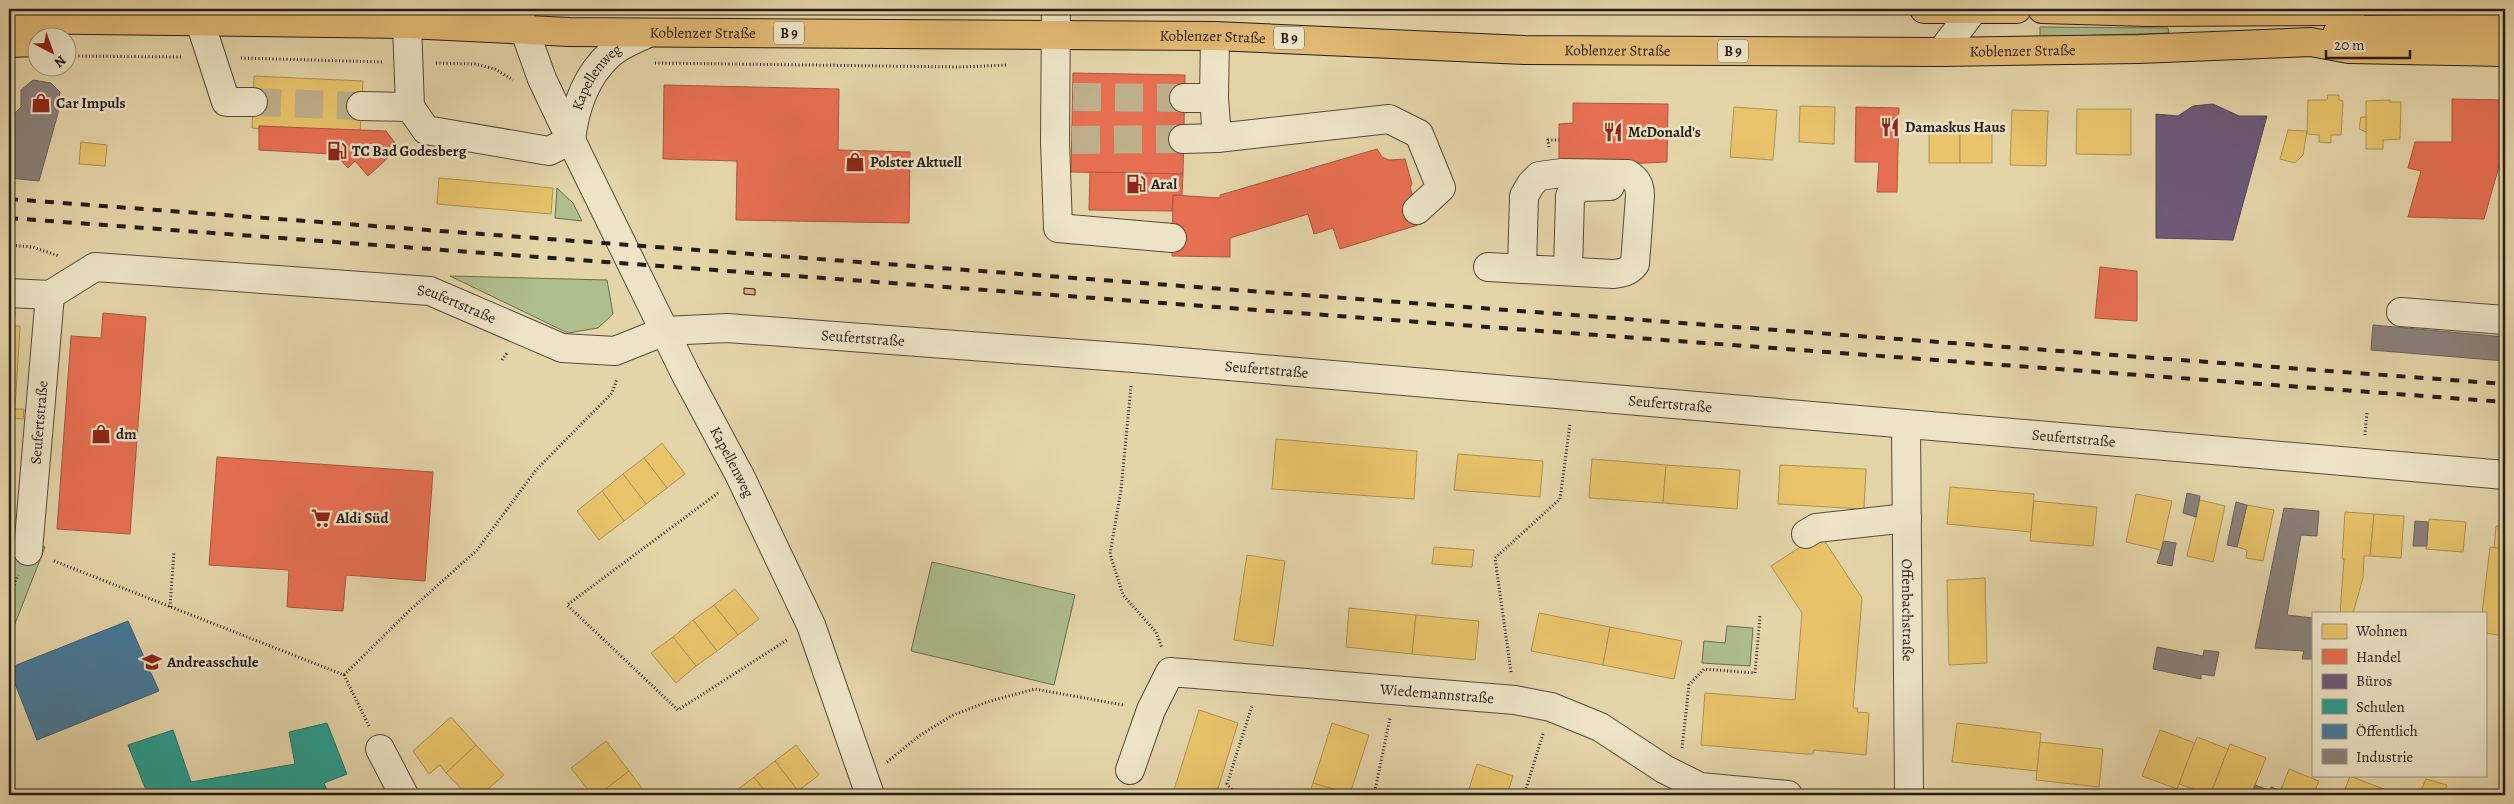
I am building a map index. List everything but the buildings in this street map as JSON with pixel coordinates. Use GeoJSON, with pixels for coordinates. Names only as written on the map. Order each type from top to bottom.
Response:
{"type":"FeatureCollection","features":[{"type":"Feature","properties":{"kind":"main road"},"geometry":{"type":"LineString","coordinates":[[1924,9],[2017,9]]}},
{"type":"Feature","properties":{"kind":"main road"},"geometry":{"type":"LineString","coordinates":[[2042,9],[2148,12],[2346,10],[2505,12]]}},
{"type":"Feature","properties":{"kind":"main road","name":"Koblenzer Straße"},"geometry":{"type":"LineString","coordinates":[[9,19],[407,24],[520,19],[648,33],[1055,22],[1215,36],[1524,50],[1941,52],[2139,49],[2311,42],[2349,48],[2505,52]]}},
{"type":"Feature","properties":{"kind":"main road"},"geometry":{"type":"LineString","coordinates":[[78,38],[200,22]]}},
{"type":"Feature","properties":{"kind":"main road","name":"B 9"},"geometry":{"type":"LineString","coordinates":[[2311,42],[2348,30],[2505,28]]}},
{"type":"Feature","properties":{"kind":"main road"},"geometry":{"type":"LineString","coordinates":[[9,43],[28,42]]}},
{"type":"Feature","properties":{"kind":"street"},"geometry":{"type":"LineString","coordinates":[[1941,52],[1974,9]]}},
{"type":"Feature","properties":{"kind":"street","name":"Kapellenweg"},"geometry":{"type":"LineString","coordinates":[[520,19],[542,79],[571,140],[686,376],[740,476],[811,625],[867,788]]}},
{"type":"Feature","properties":{"kind":"street"},"geometry":{"type":"LineString","coordinates":[[200,22],[226,102],[253,102]]}},
{"type":"Feature","properties":{"kind":"street"},"geometry":{"type":"LineString","coordinates":[[1055,22],[1064,98],[1064,140],[1058,228],[1172,238]]}},
{"type":"Feature","properties":{"kind":"street"},"geometry":{"type":"LineString","coordinates":[[407,24],[410,107],[426,130],[549,151],[571,140]]}},
{"type":"Feature","properties":{"kind":"street","name":"Kapellenweg"},"geometry":{"type":"LineString","coordinates":[[571,140],[574,112],[593,74],[611,52],[648,33]]}},
{"type":"Feature","properties":{"kind":"street"},"geometry":{"type":"LineString","coordinates":[[1215,36],[1214,98],[1217,138]]}},
{"type":"Feature","properties":{"kind":"street"},"geometry":{"type":"LineString","coordinates":[[1184,98],[1214,98]]}},
{"type":"Feature","properties":{"kind":"street"},"geometry":{"type":"LineString","coordinates":[[362,106],[410,107]]}},
{"type":"Feature","properties":{"kind":"street"},"geometry":{"type":"LineString","coordinates":[[1183,139],[1217,138],[1389,119],[1419,134],[1441,188],[1417,210]]}},
{"type":"Feature","properties":{"kind":"street"},"geometry":{"type":"LineString","coordinates":[[1488,267],[1522,269],[1568,271],[1613,274],[1624,273],[1635,264],[1640,191],[1628,174],[1562,173],[1539,176],[1531,184],[1524,196],[1522,269]]}},
{"type":"Feature","properties":{"kind":"street"},"geometry":{"type":"LineString","coordinates":[[1568,271],[1570,196],[1581,187],[1588,186],[1640,191]]}},
{"type":"Feature","properties":{"kind":"street"},"geometry":{"type":"LineString","coordinates":[[9,293],[50,295],[95,267]]}},
{"type":"Feature","properties":{"kind":"street","name":"Seufertstraße"},"geometry":{"type":"LineString","coordinates":[[95,267],[430,291],[562,348],[615,351],[665,331],[728,328],[1134,358],[2505,475]]}},
{"type":"Feature","properties":{"kind":"street","name":"Seufertstraße"},"geometry":{"type":"LineString","coordinates":[[28,551],[50,295]]}},
{"type":"Feature","properties":{"kind":"street"},"geometry":{"type":"LineString","coordinates":[[2401,312],[2505,320]]}},
{"type":"Feature","properties":{"kind":"street","name":"Offenbachstraße"},"geometry":{"type":"LineString","coordinates":[[1906,425],[1909,795]]}},
{"type":"Feature","properties":{"kind":"street"},"geometry":{"type":"LineString","coordinates":[[1806,534],[1816,528],[1907,518]]}},
{"type":"Feature","properties":{"kind":"street"},"geometry":{"type":"LineString","coordinates":[[1130,770],[1150,710],[1170,672]]}},
{"type":"Feature","properties":{"kind":"street","name":"Wiedemannstraße"},"geometry":{"type":"LineString","coordinates":[[1170,672],[1396,692],[1515,700],[1552,707],[1600,727],[1700,787],[1788,795]]}},
{"type":"Feature","properties":{"kind":"street"},"geometry":{"type":"LineString","coordinates":[[380,749],[404,795]]}},
{"type":"Feature","properties":{"kind":"path"},"geometry":{"type":"LineString","coordinates":[[9,246],[32,247],[95,267]]}},
{"type":"Feature","properties":{"kind":"path"},"geometry":{"type":"LineString","coordinates":[[344,675],[409,611],[477,550],[536,470],[612,393],[620,371],[615,351]]}},
{"type":"Feature","properties":{"kind":"path"},"geometry":{"type":"LineString","coordinates":[[1134,358],[1121,490],[1110,554],[1123,594],[1156,632],[1170,672]]}},
{"type":"Feature","properties":{"kind":"path"},"geometry":{"type":"LineString","coordinates":[[1515,700],[1495,558],[1560,499],[1574,396]]}},
{"type":"Feature","properties":{"kind":"path"},"geometry":{"type":"LineString","coordinates":[[740,476],[567,605],[678,710],[811,625]]}},
{"type":"Feature","properties":{"kind":"path"},"geometry":{"type":"LineString","coordinates":[[28,551],[344,675],[380,749]]}},
{"type":"Feature","properties":{"kind":"path"},"geometry":{"type":"LineString","coordinates":[[170,607],[174,552]]}},
{"type":"Feature","properties":{"kind":"path"},"geometry":{"type":"LineString","coordinates":[[1679,776],[1689,685],[1704,669],[1755,673],[1760,616]]}},
{"type":"Feature","properties":{"kind":"path"},"geometry":{"type":"LineString","coordinates":[[1236,795],[1227,784],[1261,680]]}},
{"type":"Feature","properties":{"kind":"path"},"geometry":{"type":"LineString","coordinates":[[867,788],[919,736],[951,716],[987,702],[1035,689],[1150,710]]}},
{"type":"Feature","properties":{"kind":"path"},"geometry":{"type":"LineString","coordinates":[[1374,795],[1396,692]]}},
{"type":"Feature","properties":{"kind":"path"},"geometry":{"type":"LineString","coordinates":[[1524,795],[1552,707]]}},
{"type":"Feature","properties":{"kind":"path"},"geometry":{"type":"LineString","coordinates":[[9,771],[12,795]]}},
{"type":"Feature","properties":{"kind":"green space"},"geometry":{"type":"Polygon","coordinates":[[[2040,27],[2168,28],[2169,33],[2040,37],[2040,27]]]}},
{"type":"Feature","properties":{"kind":"green space"},"geometry":{"type":"Polygon","coordinates":[[[557,188],[573,203],[582,221],[555,218],[557,188]]]}},
{"type":"Feature","properties":{"kind":"green space"},"geometry":{"type":"Polygon","coordinates":[[[450,276],[607,280],[613,314],[598,328],[568,333],[450,276]]]}},
{"type":"Feature","properties":{"kind":"green space"},"geometry":{"type":"Polygon","coordinates":[[[9,533],[45,547],[9,639],[9,533]]]}},
{"type":"Feature","properties":{"kind":"green space"},"geometry":{"type":"Polygon","coordinates":[[[932,562],[1075,595],[1054,685],[911,651],[932,562]]]}},
{"type":"Feature","properties":{"kind":"green space"},"geometry":{"type":"Polygon","coordinates":[[[1727,626],[1753,628],[1750,666],[1702,663],[1704,641],[1725,643],[1727,626]]]}},
{"type":"Feature","properties":{"kind":"tunnel"},"geometry":{"type":"LineString","coordinates":[[1073,97],[1184,98]]}},
{"type":"Feature","properties":{"kind":"tunnel"},"geometry":{"type":"LineString","coordinates":[[253,102],[361,106]]}},
{"type":"Feature","properties":{"kind":"tunnel"},"geometry":{"type":"LineString","coordinates":[[1072,140],[1183,139]]}},
{"type":"Feature","properties":{"kind":"railway"},"geometry":{"type":"LineString","coordinates":[[9,199],[2505,384]]}},
{"type":"Feature","properties":{"kind":"railway"},"geometry":{"type":"LineString","coordinates":[[9,218],[2505,402]]}},
{"type":"Feature","properties":{"kind":"place","name":"Car Impuls"},"geometry":{"type":"Point","coordinates":[41,103]}},
{"type":"Feature","properties":{"kind":"place","name":"Damaskus Haus"},"geometry":{"type":"Point","coordinates":[1890,127]}},
{"type":"Feature","properties":{"kind":"place","name":"McDonald's"},"geometry":{"type":"Point","coordinates":[1613,132]}},
{"type":"Feature","properties":{"kind":"place","name":"TC Bad Godesberg"},"geometry":{"type":"Point","coordinates":[337,151]}},
{"type":"Feature","properties":{"kind":"place","name":"Polster Aktuell"},"geometry":{"type":"Point","coordinates":[855,162]}},
{"type":"Feature","properties":{"kind":"place","name":"Aral"},"geometry":{"type":"Point","coordinates":[1136,184]}},
{"type":"Feature","properties":{"kind":"place","name":"dm"},"geometry":{"type":"Point","coordinates":[101,434]}},
{"type":"Feature","properties":{"kind":"place","name":"Aldi Süd"},"geometry":{"type":"Point","coordinates":[321,518]}},
{"type":"Feature","properties":{"kind":"place","name":"Andreasschule"},"geometry":{"type":"Point","coordinates":[152,662]}}]}
